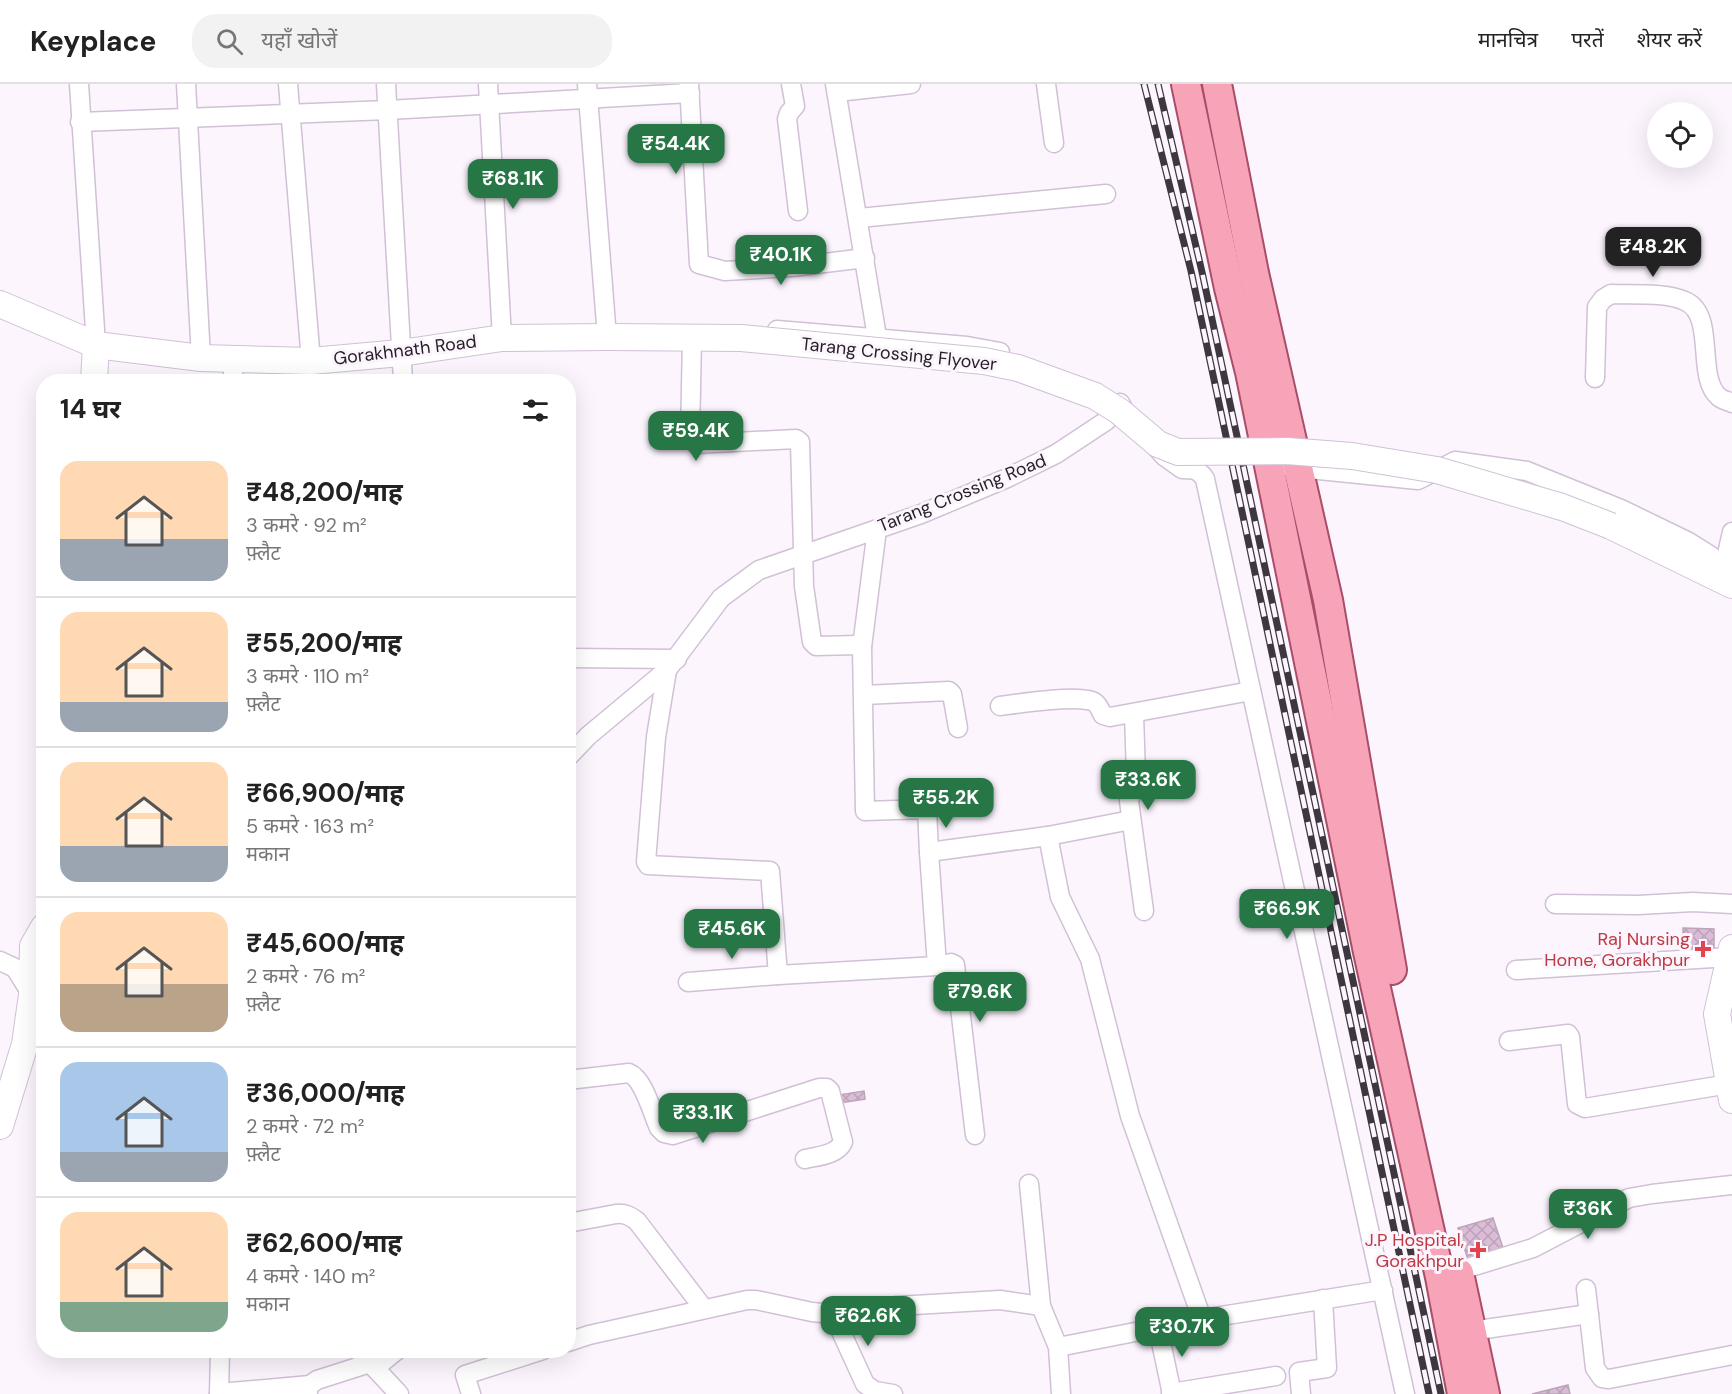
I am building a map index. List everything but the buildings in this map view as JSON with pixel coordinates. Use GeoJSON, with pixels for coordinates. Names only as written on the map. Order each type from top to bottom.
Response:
{"type":"FeatureCollection","features":[{"type":"Feature","properties":{"kind":"main road"},"geometry":{"type":"LineString","coordinates":[[1186,84],[1270,467],[1368,952],[1449,1274],[1471,1331],[1485,1394]]}},
{"type":"Feature","properties":{"kind":"main road"},"geometry":{"type":"LineString","coordinates":[[1217,84],[1254,273],[1328,600],[1387,947],[1449,1274],[1462,1394]]}},
{"type":"Feature","properties":{"kind":"main road","name":"Gorakhnath Road"},"geometry":{"type":"LineString","coordinates":[[0,304],[96,345],[201,358],[233,370],[401,352],[502,338],[716,338]]}},
{"type":"Feature","properties":{"kind":"main road","name":"Tarang Crossing Flyover"},"geometry":{"type":"LineString","coordinates":[[716,338],[984,361],[1018,368],[1095,396],[1119,411],[1158,444],[1178,452],[1287,451],[1352,456],[1437,470],[1562,507],[1611,526],[1718,579]]}},
{"type":"Feature","properties":{"kind":"main road"},"geometry":{"type":"LineString","coordinates":[[94,374],[96,345]]}},
{"type":"Feature","properties":{"kind":"main road"},"geometry":{"type":"LineString","coordinates":[[36,941],[33,946],[36,980]]}},
{"type":"Feature","properties":{"kind":"main road"},"geometry":{"type":"LineString","coordinates":[[1731,952],[1717,1014],[1727,1044],[1731,1092]]}},
{"type":"Feature","properties":{"kind":"main road"},"geometry":{"type":"LineString","coordinates":[[0,1126],[36,1009]]}},
{"type":"Feature","properties":{"kind":"street"},"geometry":{"type":"LineString","coordinates":[[79,84],[96,345]]}},
{"type":"Feature","properties":{"kind":"street"},"geometry":{"type":"LineString","coordinates":[[186,84],[201,358]]}},
{"type":"Feature","properties":{"kind":"street"},"geometry":{"type":"LineString","coordinates":[[288,84],[311,361]]}},
{"type":"Feature","properties":{"kind":"street"},"geometry":{"type":"LineString","coordinates":[[386,84],[402,374]]}},
{"type":"Feature","properties":{"kind":"street"},"geometry":{"type":"LineString","coordinates":[[488,84],[502,338]]}},
{"type":"Feature","properties":{"kind":"street"},"geometry":{"type":"LineString","coordinates":[[791,84],[795,106],[787,118],[798,211]]}},
{"type":"Feature","properties":{"kind":"street"},"geometry":{"type":"LineString","coordinates":[[877,337],[836,88],[911,84]]}},
{"type":"Feature","properties":{"kind":"street"},"geometry":{"type":"LineString","coordinates":[[1046,84],[1054,142]]}},
{"type":"Feature","properties":{"kind":"street"},"geometry":{"type":"LineString","coordinates":[[80,122],[489,105],[587,91],[689,88],[699,264],[725,271],[792,267],[865,258]]}},
{"type":"Feature","properties":{"kind":"street"},"geometry":{"type":"LineString","coordinates":[[587,91],[607,337]]}},
{"type":"Feature","properties":{"kind":"street"},"geometry":{"type":"LineString","coordinates":[[859,218],[1106,194]]}},
{"type":"Feature","properties":{"kind":"street"},"geometry":{"type":"LineString","coordinates":[[1595,378],[1598,308],[1603,299],[1611,294],[1673,297],[1692,304],[1700,313],[1709,376],[1713,388],[1719,397],[1732,403]]}},
{"type":"Feature","properties":{"kind":"street"},"geometry":{"type":"LineString","coordinates":[[862,647],[859,645],[813,645],[804,586],[800,442],[796,440],[696,444],[690,437],[716,338],[739,327],[967,345],[1016,356],[1090,387],[1119,403],[1165,457],[1182,470],[1193,469],[1201,472],[1205,479],[1405,1394]]}},
{"type":"Feature","properties":{"kind":"street","name":"Tarang Crossing Road"},"geometry":{"type":"LineString","coordinates":[[672,664],[721,598],[759,570],[932,510],[1005,479],[1056,454],[1107,421],[1119,403]]}},
{"type":"Feature","properties":{"kind":"street"},"geometry":{"type":"LineString","coordinates":[[1270,467],[1298,466],[1418,480],[1455,461],[1527,471],[1621,508],[1687,541],[1711,556],[1718,579]]}},
{"type":"Feature","properties":{"kind":"street"},"geometry":{"type":"LineString","coordinates":[[877,529],[862,647],[865,811],[927,809],[936,966]]}},
{"type":"Feature","properties":{"kind":"street"},"geometry":{"type":"LineString","coordinates":[[1718,579],[1732,532]]}},
{"type":"Feature","properties":{"kind":"street"},"geometry":{"type":"LineString","coordinates":[[576,658],[672,664]]}},
{"type":"Feature","properties":{"kind":"street"},"geometry":{"type":"LineString","coordinates":[[576,749],[672,664]]}},
{"type":"Feature","properties":{"kind":"street"},"geometry":{"type":"LineString","coordinates":[[672,664],[656,737],[646,862],[652,866],[770,871],[778,975]]}},
{"type":"Feature","properties":{"kind":"street"},"geometry":{"type":"LineString","coordinates":[[864,695],[949,691],[952,694],[958,728]]}},
{"type":"Feature","properties":{"kind":"street"},"geometry":{"type":"LineString","coordinates":[[1000,706],[1080,699],[1098,704],[1106,717],[1134,714],[1251,691]]}},
{"type":"Feature","properties":{"kind":"street"},"geometry":{"type":"LineString","coordinates":[[1134,714],[1136,775],[1129,801],[1144,911]]}},
{"type":"Feature","properties":{"kind":"street"},"geometry":{"type":"LineString","coordinates":[[929,852],[1048,836],[1131,820]]}},
{"type":"Feature","properties":{"kind":"street"},"geometry":{"type":"LineString","coordinates":[[1048,836],[1060,897],[1090,959],[1130,1116],[1202,1319]]}},
{"type":"Feature","properties":{"kind":"street"},"geometry":{"type":"LineString","coordinates":[[1555,904],[1638,905],[1692,902],[1732,904]]}},
{"type":"Feature","properties":{"kind":"street"},"geometry":{"type":"LineString","coordinates":[[1516,970],[1731,952]]}},
{"type":"Feature","properties":{"kind":"street"},"geometry":{"type":"LineString","coordinates":[[0,962],[15,968],[36,1000]]}},
{"type":"Feature","properties":{"kind":"street"},"geometry":{"type":"LineString","coordinates":[[688,982],[936,966],[951,963],[956,967],[975,1135]]}},
{"type":"Feature","properties":{"kind":"street"},"geometry":{"type":"LineString","coordinates":[[1509,1041],[1568,1034],[1577,1104],[1581,1107],[1731,1092]]}},
{"type":"Feature","properties":{"kind":"street"},"geometry":{"type":"LineString","coordinates":[[576,1079],[628,1073],[635,1076],[658,1128],[664,1133],[673,1135],[819,1088],[827,1088],[830,1091],[843,1142],[833,1152],[805,1159]]}},
{"type":"Feature","properties":{"kind":"street"},"geometry":{"type":"LineString","coordinates":[[1029,1184],[1041,1306],[1058,1347],[1061,1394]]}},
{"type":"Feature","properties":{"kind":"street"},"geometry":{"type":"LineString","coordinates":[[1449,1274],[1533,1248],[1629,1198],[1732,1185]]}},
{"type":"Feature","properties":{"kind":"street"},"geometry":{"type":"LineString","coordinates":[[576,1222],[616,1214],[630,1216],[637,1221],[704,1310]]}},
{"type":"Feature","properties":{"kind":"street"},"geometry":{"type":"LineString","coordinates":[[1586,1289],[1595,1368],[1602,1378],[1609,1379],[1732,1355]]}},
{"type":"Feature","properties":{"kind":"street"},"geometry":{"type":"LineString","coordinates":[[1058,1347],[1202,1319],[1383,1290]]}},
{"type":"Feature","properties":{"kind":"street"},"geometry":{"type":"LineString","coordinates":[[1301,1394],[1299,1372],[1327,1368],[1323,1299]]}},
{"type":"Feature","properties":{"kind":"street"},"geometry":{"type":"LineString","coordinates":[[576,1339],[747,1300],[832,1314],[897,1306],[1000,1300],[1041,1306]]}},
{"type":"Feature","properties":{"kind":"street"},"geometry":{"type":"LineString","coordinates":[[832,1314],[865,1384],[875,1391],[893,1394]]}},
{"type":"Feature","properties":{"kind":"street"},"geometry":{"type":"LineString","coordinates":[[1471,1331],[1589,1314]]}},
{"type":"Feature","properties":{"kind":"street"},"geometry":{"type":"LineString","coordinates":[[1158,1328],[1171,1394],[1276,1376]]}},
{"type":"Feature","properties":{"kind":"street"},"geometry":{"type":"LineString","coordinates":[[220,1358],[219,1394],[309,1389],[316,1380],[368,1360],[399,1394]]}},
{"type":"Feature","properties":{"kind":"street"},"geometry":{"type":"LineString","coordinates":[[471,1394],[465,1375],[515,1358]]}},
{"type":"Feature","properties":{"kind":"railway"},"geometry":{"type":"LineString","coordinates":[[1144,84],[1191,271],[1429,1394]]}},
{"type":"Feature","properties":{"kind":"railway"},"geometry":{"type":"LineString","coordinates":[[1158,84],[1202,272],[1441,1394]]}},
{"type":"Feature","properties":{"kind":"place","name":"Raj Nursing Home, Gorakhpur"},"geometry":{"type":"Point","coordinates":[1703,949]}},
{"type":"Feature","properties":{"kind":"place","name":"J.P Hospital, Gorakhpur"},"geometry":{"type":"Point","coordinates":[1478,1250]}}]}
